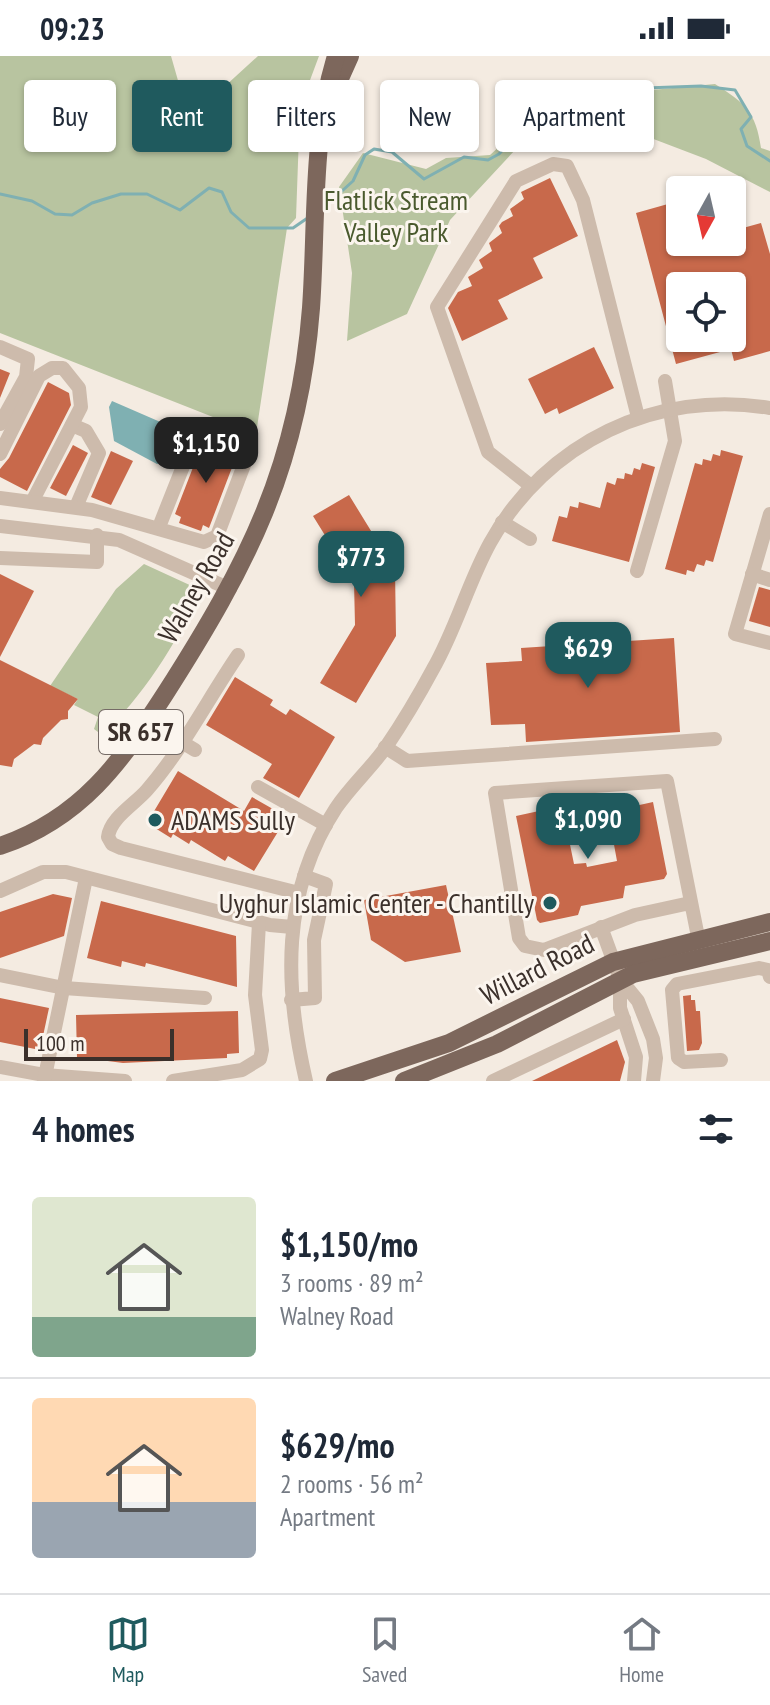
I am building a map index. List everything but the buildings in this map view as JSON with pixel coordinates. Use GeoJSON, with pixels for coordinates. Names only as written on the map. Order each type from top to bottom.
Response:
{"type":"FeatureCollection","features":[{"type":"Feature","properties":{"kind":"main road","name":"Walney Road"},"geometry":{"type":"LineString","coordinates":[[329,80],[336,56]]}},
{"type":"Feature","properties":{"kind":"main road","name":"Walney Road"},"geometry":{"type":"LineString","coordinates":[[339,80],[350,56]]}},
{"type":"Feature","properties":{"kind":"main road","name":"Walney Road"},"geometry":{"type":"LineString","coordinates":[[0,846],[58,818],[112,772],[230,589],[267,513],[296,423],[311,310],[319,152]]}},
{"type":"Feature","properties":{"kind":"main road","name":"Willard Road"},"geometry":{"type":"LineString","coordinates":[[335,1081],[449,1043],[698,937],[770,922]]}},
{"type":"Feature","properties":{"kind":"main road","name":"Willard Road"},"geometry":{"type":"LineString","coordinates":[[404,1081],[497,1044],[616,970],[770,941]]}},
{"type":"Feature","properties":{"kind":"street"},"geometry":{"type":"LineString","coordinates":[[531,486],[488,452],[437,307],[516,181],[553,164],[567,166],[583,200],[638,417]]}},
{"type":"Feature","properties":{"kind":"street"},"geometry":{"type":"LineString","coordinates":[[0,347],[28,359],[26,377],[0,424]]}},
{"type":"Feature","properties":{"kind":"street"},"geometry":{"type":"LineString","coordinates":[[0,454],[39,376],[52,368],[63,368],[79,388],[81,407],[32,502]]}},
{"type":"Feature","properties":{"kind":"street"},"geometry":{"type":"LineString","coordinates":[[637,571],[675,441],[665,381]]}},
{"type":"Feature","properties":{"kind":"street"},"geometry":{"type":"LineString","coordinates":[[306,1081],[291,1000],[292,927],[304,876],[326,825],[342,798],[385,747],[433,670],[482,559],[502,522],[531,486],[583,444],[638,417],[720,403],[770,408]]}},
{"type":"Feature","properties":{"kind":"street"},"geometry":{"type":"LineString","coordinates":[[72,425],[86,431],[99,453],[76,507]]}},
{"type":"Feature","properties":{"kind":"street"},"geometry":{"type":"LineString","coordinates":[[0,498],[76,507],[159,527],[195,542],[204,542],[217,536],[247,457],[240,441],[199,426],[159,527]]}},
{"type":"Feature","properties":{"kind":"street"},"geometry":{"type":"LineString","coordinates":[[0,558],[97,562],[102,536],[113,516]]}},
{"type":"Feature","properties":{"kind":"street"},"geometry":{"type":"LineString","coordinates":[[770,516],[735,634],[770,643]]}},
{"type":"Feature","properties":{"kind":"street"},"geometry":{"type":"LineString","coordinates":[[502,522],[530,539]]}},
{"type":"Feature","properties":{"kind":"street"},"geometry":{"type":"LineString","coordinates":[[0,526],[30,532],[102,536],[146,549],[230,589]]}},
{"type":"Feature","properties":{"kind":"street"},"geometry":{"type":"LineString","coordinates":[[752,574],[770,580]]}},
{"type":"Feature","properties":{"kind":"street"},"geometry":{"type":"LineString","coordinates":[[238,655],[149,789],[110,827],[108,837],[112,844],[299,893]]}},
{"type":"Feature","properties":{"kind":"street"},"geometry":{"type":"LineString","coordinates":[[385,747],[407,761],[715,739]]}},
{"type":"Feature","properties":{"kind":"street"},"geometry":{"type":"LineString","coordinates":[[180,741],[195,750]]}},
{"type":"Feature","properties":{"kind":"street"},"geometry":{"type":"LineString","coordinates":[[690,903],[601,927],[544,950],[530,949],[521,943],[495,793],[667,781],[698,937]]}},
{"type":"Feature","properties":{"kind":"street"},"geometry":{"type":"LineString","coordinates":[[258,787],[326,825]]}},
{"type":"Feature","properties":{"kind":"street"},"geometry":{"type":"LineString","coordinates":[[0,891],[43,872],[66,872],[259,923],[292,927]]}},
{"type":"Feature","properties":{"kind":"street"},"geometry":{"type":"LineString","coordinates":[[291,1000],[315,998],[314,940],[326,884],[304,876]]}},
{"type":"Feature","properties":{"kind":"street"},"geometry":{"type":"LineString","coordinates":[[44,1078],[86,878]]}},
{"type":"Feature","properties":{"kind":"street"},"geometry":{"type":"LineString","coordinates":[[173,1081],[242,1070],[260,1059],[262,1050],[255,995],[259,923]]}},
{"type":"Feature","properties":{"kind":"street"},"geometry":{"type":"LineString","coordinates":[[601,927],[616,970],[620,1008],[634,1046],[634,1078],[652,1081],[656,1058],[653,1039],[638,1001],[616,970]]}},
{"type":"Feature","properties":{"kind":"street"},"geometry":{"type":"LineString","coordinates":[[721,1060],[684,1062],[678,1058],[672,990],[677,984],[759,968],[768,970],[770,977]]}},
{"type":"Feature","properties":{"kind":"street"},"geometry":{"type":"LineString","coordinates":[[0,975],[64,988],[205,998]]}},
{"type":"Feature","properties":{"kind":"street"},"geometry":{"type":"LineString","coordinates":[[493,1081],[624,1019]]}},
{"type":"Feature","properties":{"kind":"street"},"geometry":{"type":"LineString","coordinates":[[0,1067],[44,1078],[125,1081]]}},
{"type":"Feature","properties":{"kind":"green space"},"geometry":{"type":"Polygon","coordinates":[[[0,56],[171,56],[178,80],[132,80],[132,152],[232,152],[232,80],[258,56],[319,56],[310,80],[248,80],[248,152],[298,152],[296,218],[287,228],[256,434],[0,333],[0,56]]]}},
{"type":"Feature","properties":{"kind":"green space","name":"Flatlick Stream Valley Park"},"geometry":{"type":"Polygon","coordinates":[[[715,84],[734,97],[752,117],[761,148],[770,151],[770,192],[746,180],[746,176],[739,176],[706,159],[654,139],[654,90],[715,84]]]}},
{"type":"Feature","properties":{"kind":"green space","name":"Flatlick Stream Valley Park"},"geometry":{"type":"Polygon","coordinates":[[[495,150],[513,152],[450,220],[407,314],[347,341],[352,273],[339,187],[363,153],[426,169],[446,158],[490,155],[495,150]]]}},
{"type":"Feature","properties":{"kind":"green space"},"geometry":{"type":"Polygon","coordinates":[[[144,564],[194,587],[198,595],[157,670],[102,735],[94,729],[98,717],[74,705],[78,699],[50,686],[116,589],[144,564]]]}},
{"type":"Feature","properties":{"kind":"water"},"geometry":{"type":"Polygon","coordinates":[[[112,401],[165,424],[184,426],[183,435],[169,461],[157,464],[114,441],[109,407],[112,401]]]}},
{"type":"Feature","properties":{"kind":"waterway"},"geometry":{"type":"LineString","coordinates":[[322,209],[353,181],[365,155],[374,149],[392,152],[424,179],[464,157],[488,160],[499,154],[533,116],[552,107],[645,88],[701,86],[735,90],[751,117],[741,129],[747,146],[770,161]]}},
{"type":"Feature","properties":{"kind":"waterway"},"geometry":{"type":"LineString","coordinates":[[0,194],[32,201],[55,214],[72,215],[92,203],[121,194],[147,194],[180,210],[209,188],[222,192],[231,212],[249,228],[293,228],[309,217]]}},
{"type":"Feature","properties":{"kind":"place","name":"ADAMS Sully"},"geometry":{"type":"Point","coordinates":[155,820]}},
{"type":"Feature","properties":{"kind":"place","name":"Uyghur Islamic Center - Chantilly"},"geometry":{"type":"Point","coordinates":[550,903]}}]}
